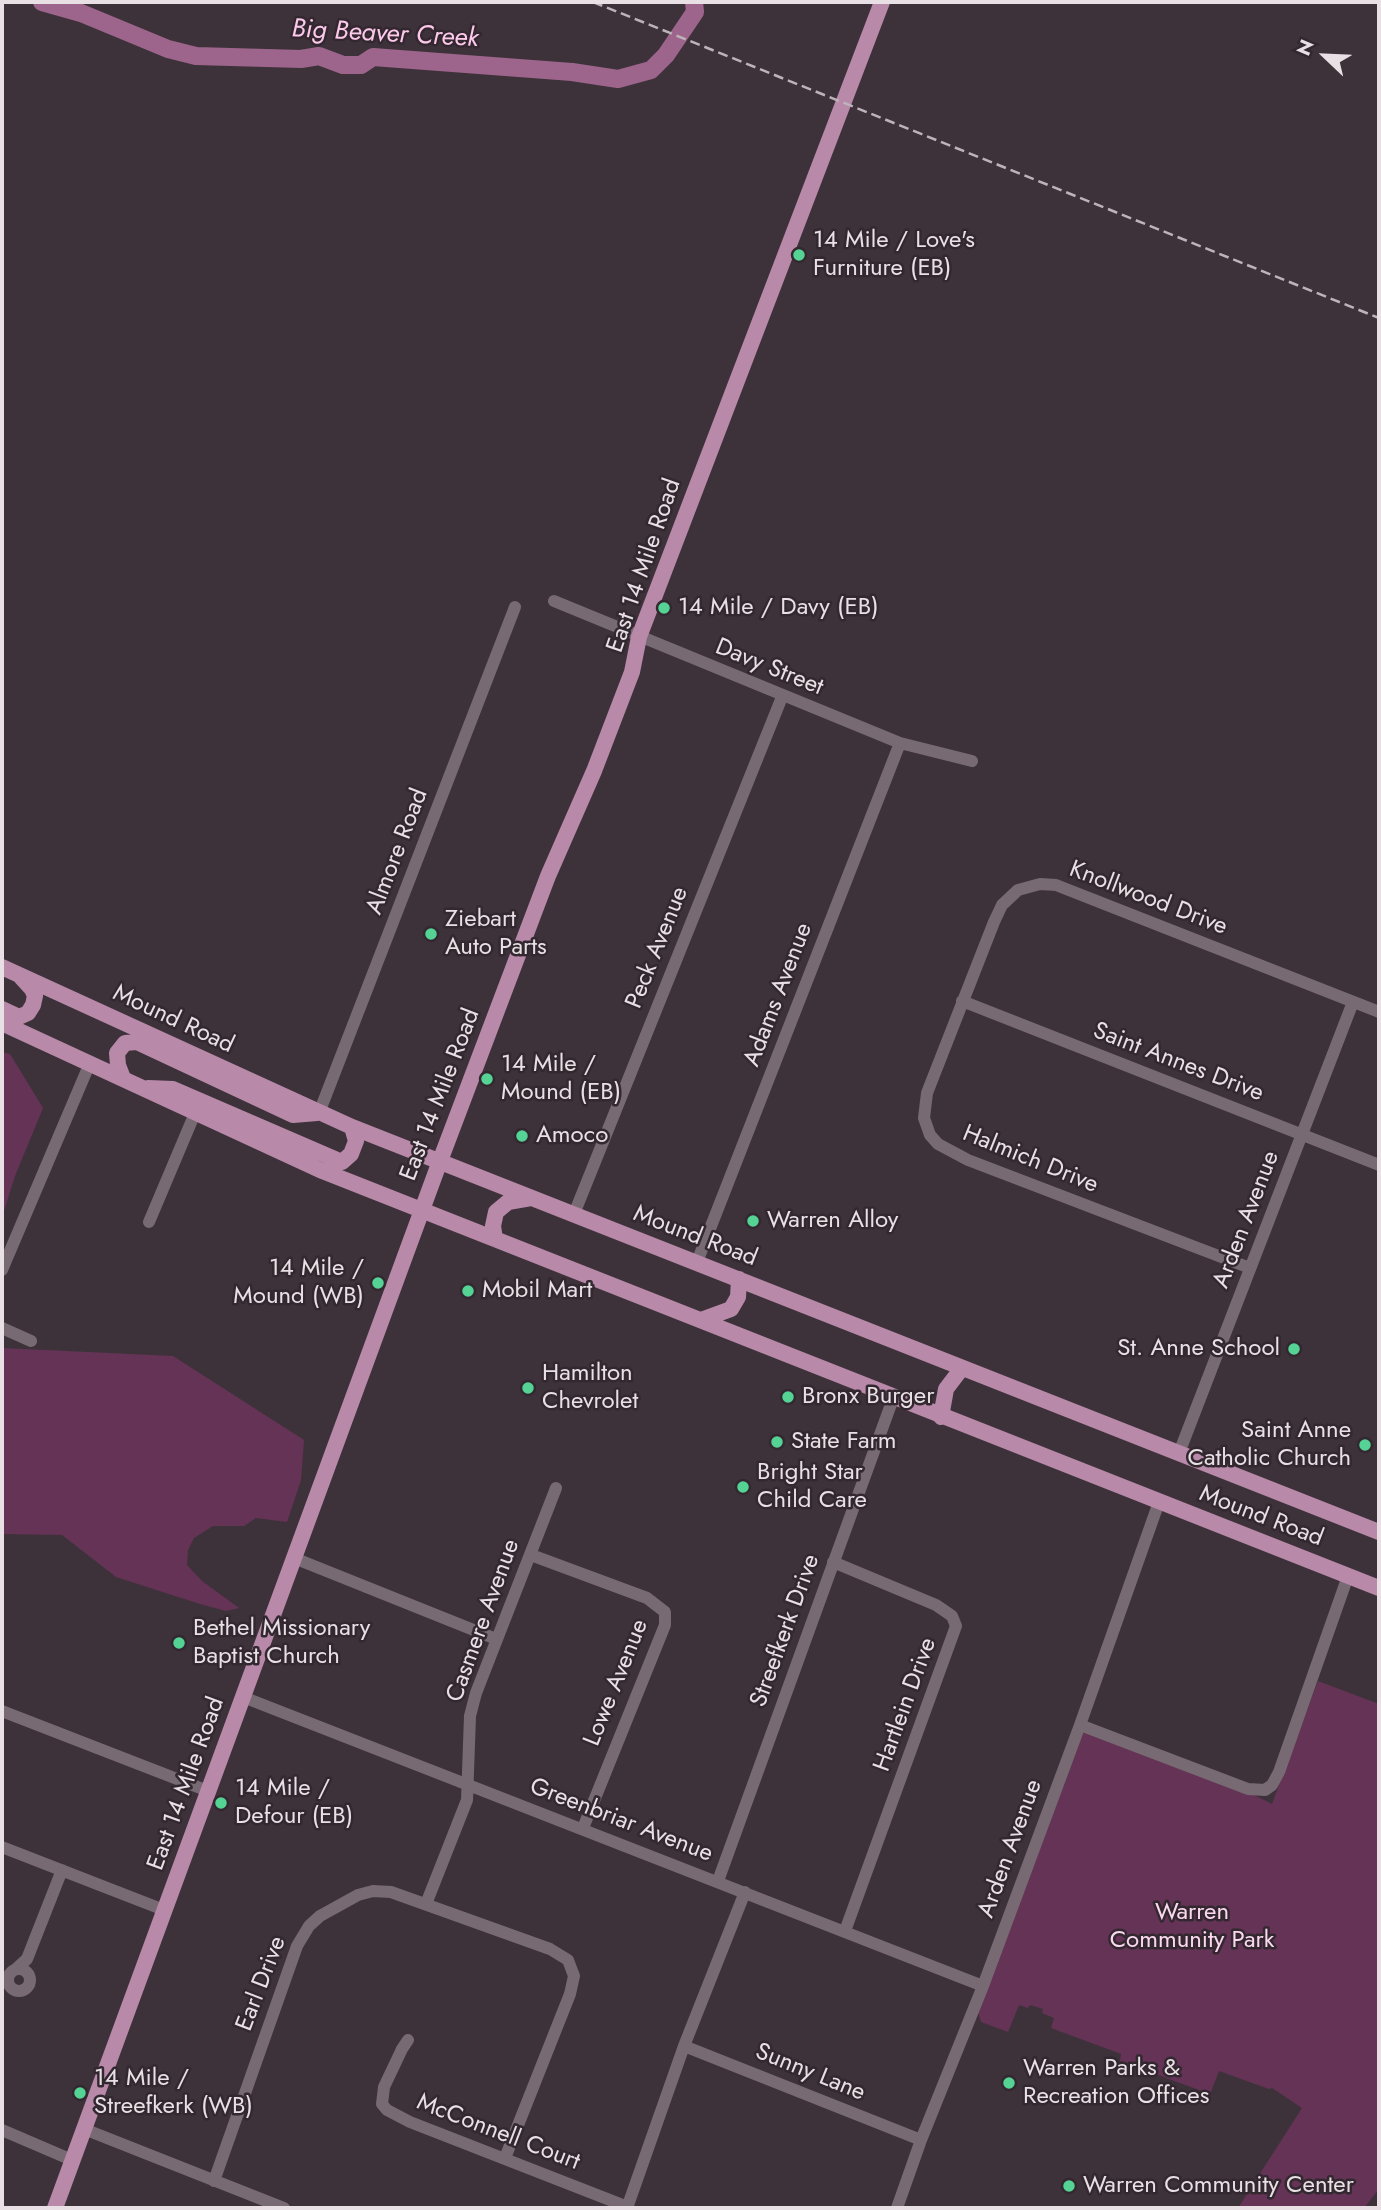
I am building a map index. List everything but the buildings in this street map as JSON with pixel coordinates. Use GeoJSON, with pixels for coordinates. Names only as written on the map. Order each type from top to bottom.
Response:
{"type":"FeatureCollection","features":[{"type":"Feature","properties":{"kind":"main road","name":"East 14 Mile Road"},"geometry":{"type":"LineString","coordinates":[[55,2208],[440,1161],[548,876],[594,771],[632,672],[639,637],[882,2]]}},
{"type":"Feature","properties":{"kind":"main road","name":"Mound Road"},"geometry":{"type":"LineString","coordinates":[[2,967],[352,1127],[1379,1532]]}},
{"type":"Feature","properties":{"kind":"main road"},"geometry":{"type":"LineString","coordinates":[[2,1009],[19,1017],[28,1013],[33,1004],[35,996],[32,989],[18,974]]}},
{"type":"Feature","properties":{"kind":"main road","name":"Mound Road"},"geometry":{"type":"LineString","coordinates":[[2,1023],[142,1088],[197,1108],[320,1170],[1379,1588]]}},
{"type":"Feature","properties":{"kind":"main road"},"geometry":{"type":"LineString","coordinates":[[122,1079],[117,1053],[125,1043],[137,1042],[293,1115],[319,1113]]}},
{"type":"Feature","properties":{"kind":"main road"},"geometry":{"type":"LineString","coordinates":[[197,1108],[342,1162],[351,1154],[356,1141],[352,1127]]}},
{"type":"Feature","properties":{"kind":"main road"},"geometry":{"type":"LineString","coordinates":[[495,1239],[493,1226],[496,1212],[508,1202],[531,1198]]}},
{"type":"Feature","properties":{"kind":"main road"},"geometry":{"type":"LineString","coordinates":[[701,1320],[731,1309],[738,1297],[739,1279]]}},
{"type":"Feature","properties":{"kind":"main road"},"geometry":{"type":"LineString","coordinates":[[941,1417],[946,1390],[962,1368]]}},
{"type":"Feature","properties":{"kind":"street","name":"Davy Street"},"geometry":{"type":"LineString","coordinates":[[554,601],[782,697],[900,743],[972,761]]}},
{"type":"Feature","properties":{"kind":"street","name":"Almore Road"},"geometry":{"type":"LineString","coordinates":[[319,1113],[516,607]]}},
{"type":"Feature","properties":{"kind":"street","name":"Peck Avenue"},"geometry":{"type":"LineString","coordinates":[[574,1214],[782,697]]}},
{"type":"Feature","properties":{"kind":"street","name":"Adams Avenue"},"geometry":{"type":"LineString","coordinates":[[697,1262],[900,743]]}},
{"type":"Feature","properties":{"kind":"street","name":"Knollwood Drive"},"geometry":{"type":"LineString","coordinates":[[962,1001],[1002,905],[1018,890],[1040,884],[1056,885],[1077,892],[1379,1012]]}},
{"type":"Feature","properties":{"kind":"street","name":"Saint Annes Drive"},"geometry":{"type":"LineString","coordinates":[[962,1001],[1379,1165]]}},
{"type":"Feature","properties":{"kind":"street","name":"Halmich Drive"},"geometry":{"type":"LineString","coordinates":[[962,1001],[923,1107],[926,1127],[938,1144],[968,1160],[1250,1268]]}},
{"type":"Feature","properties":{"kind":"street","name":"Arden Avenue"},"geometry":{"type":"LineString","coordinates":[[1180,1453],[1353,1002]]}},
{"type":"Feature","properties":{"kind":"street"},"geometry":{"type":"LineString","coordinates":[[2,1270],[90,1063]]}},
{"type":"Feature","properties":{"kind":"street"},"geometry":{"type":"LineString","coordinates":[[149,1222],[197,1108]]}},
{"type":"Feature","properties":{"kind":"street"},"geometry":{"type":"LineString","coordinates":[[2,1328],[31,1341]]}},
{"type":"Feature","properties":{"kind":"street","name":"Streefkerk Drive"},"geometry":{"type":"LineString","coordinates":[[718,1881],[894,1396]]}},
{"type":"Feature","properties":{"kind":"street","name":"Casmere Avenue"},"geometry":{"type":"LineString","coordinates":[[426,1904],[467,1800],[470,1716],[476,1693],[556,1488]]}},
{"type":"Feature","properties":{"kind":"street","name":"Arden Avenue"},"geometry":{"type":"LineString","coordinates":[[897,2208],[1080,1725],[1159,1502]]}},
{"type":"Feature","properties":{"kind":"street","name":"Lowe Avenue"},"geometry":{"type":"LineString","coordinates":[[531,1555],[647,1598],[666,1612],[665,1625],[583,1828]]}},
{"type":"Feature","properties":{"kind":"street"},"geometry":{"type":"LineString","coordinates":[[294,1558],[496,1639]]}},
{"type":"Feature","properties":{"kind":"street","name":"Hartlein Drive"},"geometry":{"type":"LineString","coordinates":[[833,1562],[936,1605],[952,1616],[956,1626],[845,1931]]}},
{"type":"Feature","properties":{"kind":"street"},"geometry":{"type":"LineString","coordinates":[[1080,1725],[1248,1789],[1265,1790],[1272,1785],[1279,1772],[1348,1576]]}},
{"type":"Feature","properties":{"kind":"street","name":"Greenbriar Avenue"},"geometry":{"type":"LineString","coordinates":[[243,1697],[983,1986]]}},
{"type":"Feature","properties":{"kind":"street"},"geometry":{"type":"LineString","coordinates":[[2,1712],[208,1791]]}},
{"type":"Feature","properties":{"kind":"street"},"geometry":{"type":"LineString","coordinates":[[2,1847],[164,1910]]}},
{"type":"Feature","properties":{"kind":"street"},"geometry":{"type":"LineString","coordinates":[[27,1959],[30,1981],[27,1988],[13,1990],[8,1984],[8,1976],[27,1959],[61,1870]]}},
{"type":"Feature","properties":{"kind":"street","name":"Earl Drive"},"geometry":{"type":"LineString","coordinates":[[214,2181],[290,1961],[309,1926],[331,1908],[373,1891],[391,1892],[426,1904]]}},
{"type":"Feature","properties":{"kind":"street"},"geometry":{"type":"LineString","coordinates":[[628,2208],[684,2046],[745,1892]]}},
{"type":"Feature","properties":{"kind":"street"},"geometry":{"type":"LineString","coordinates":[[426,1904],[550,1949],[568,1960],[572,1968],[574,1976],[570,1994],[505,2158]]}},
{"type":"Feature","properties":{"kind":"street"},"geometry":{"type":"LineString","coordinates":[[16,1969],[23,1969],[29,1974]]}},
{"type":"Feature","properties":{"kind":"street","name":"McConnell Court"},"geometry":{"type":"LineString","coordinates":[[408,2040],[384,2087],[382,2104],[387,2110],[410,2122],[628,2208]]}},
{"type":"Feature","properties":{"kind":"street","name":"Sunny Lane"},"geometry":{"type":"LineString","coordinates":[[684,2046],[921,2140]]}},
{"type":"Feature","properties":{"kind":"street"},"geometry":{"type":"LineString","coordinates":[[84,2129],[284,2208]]}},
{"type":"Feature","properties":{"kind":"street"},"geometry":{"type":"LineString","coordinates":[[2,2130],[72,2160]]}},
{"type":"Feature","properties":{"kind":"green space"},"geometry":{"type":"Polygon","coordinates":[[[2,1052],[10,1054],[43,1108],[15,1176],[2,1217],[2,1052]]]}},
{"type":"Feature","properties":{"kind":"green space"},"geometry":{"type":"Polygon","coordinates":[[[2,1348],[173,1356],[304,1440],[301,1480],[287,1522],[256,1518],[244,1526],[213,1526],[194,1538],[188,1550],[187,1565],[202,1581],[239,1608],[226,1611],[116,1577],[62,1535],[2,1534],[2,1348]]]}},
{"type":"Feature","properties":{"kind":"green space","name":"Warren Community Park"},"geometry":{"type":"Polygon","coordinates":[[[1318,1681],[1379,1704],[1379,2189],[1364,2208],[1238,2208],[1302,2108],[1272,2088],[1219,2071],[1210,2094],[1120,2061],[1121,2054],[1051,2028],[1054,2018],[1042,2013],[1043,2009],[1030,2005],[1028,2008],[1019,2005],[1008,2032],[981,2022],[978,2012],[1083,1734],[1087,1732],[1250,1793],[1272,1804],[1318,1681]]]}},
{"type":"Feature","properties":{"kind":"waterway","name":"Big Beaver Creek"},"geometry":{"type":"LineString","coordinates":[[42,2],[81,13],[168,49],[196,56],[301,59],[319,56],[343,65],[361,65],[373,57],[572,72],[618,79],[651,70],[666,55],[695,12],[694,2]]}},
{"type":"Feature","properties":{"kind":"railway"},"geometry":{"type":"LineString","coordinates":[[593,2],[1379,318]]}},
{"type":"Feature","properties":{"kind":"place","name":"14 Mile / Love's Furniture (EB)"},"geometry":{"type":"Point","coordinates":[799,255]}},
{"type":"Feature","properties":{"kind":"place","name":"14 Mile / Davy (EB)"},"geometry":{"type":"Point","coordinates":[664,608]}},
{"type":"Feature","properties":{"kind":"place","name":"Ziebart Auto Parts"},"geometry":{"type":"Point","coordinates":[431,934]}},
{"type":"Feature","properties":{"kind":"place","name":"14 Mile / Mound (EB)"},"geometry":{"type":"Point","coordinates":[487,1079]}},
{"type":"Feature","properties":{"kind":"place","name":"Amoco"},"geometry":{"type":"Point","coordinates":[522,1136]}},
{"type":"Feature","properties":{"kind":"place","name":"Warren Alloy"},"geometry":{"type":"Point","coordinates":[753,1221]}},
{"type":"Feature","properties":{"kind":"place","name":"14 Mile / Mound (WB)"},"geometry":{"type":"Point","coordinates":[378,1283]}},
{"type":"Feature","properties":{"kind":"place","name":"Mobil Mart"},"geometry":{"type":"Point","coordinates":[468,1291]}},
{"type":"Feature","properties":{"kind":"place","name":"St. Anne School"},"geometry":{"type":"Point","coordinates":[1294,1349]}},
{"type":"Feature","properties":{"kind":"place","name":"Hamilton Chevrolet"},"geometry":{"type":"Point","coordinates":[528,1388]}},
{"type":"Feature","properties":{"kind":"place","name":"Bronx Burger"},"geometry":{"type":"Point","coordinates":[788,1397]}},
{"type":"Feature","properties":{"kind":"place","name":"State Farm"},"geometry":{"type":"Point","coordinates":[777,1442]}},
{"type":"Feature","properties":{"kind":"place","name":"Saint Anne Catholic Church"},"geometry":{"type":"Point","coordinates":[1365,1445]}},
{"type":"Feature","properties":{"kind":"place","name":"Bright Star Child Care"},"geometry":{"type":"Point","coordinates":[743,1487]}},
{"type":"Feature","properties":{"kind":"place","name":"Bethel Missionary Baptist Church"},"geometry":{"type":"Point","coordinates":[179,1643]}},
{"type":"Feature","properties":{"kind":"place","name":"14 Mile / Defour (EB)"},"geometry":{"type":"Point","coordinates":[221,1803]}},
{"type":"Feature","properties":{"kind":"place","name":"Warren Parks & Recreation Offices"},"geometry":{"type":"Point","coordinates":[1009,2083]}},
{"type":"Feature","properties":{"kind":"place","name":"14 Mile / Streefkerk (WB)"},"geometry":{"type":"Point","coordinates":[80,2093]}},
{"type":"Feature","properties":{"kind":"place","name":"Warren Community Center"},"geometry":{"type":"Point","coordinates":[1069,2186]}}]}
